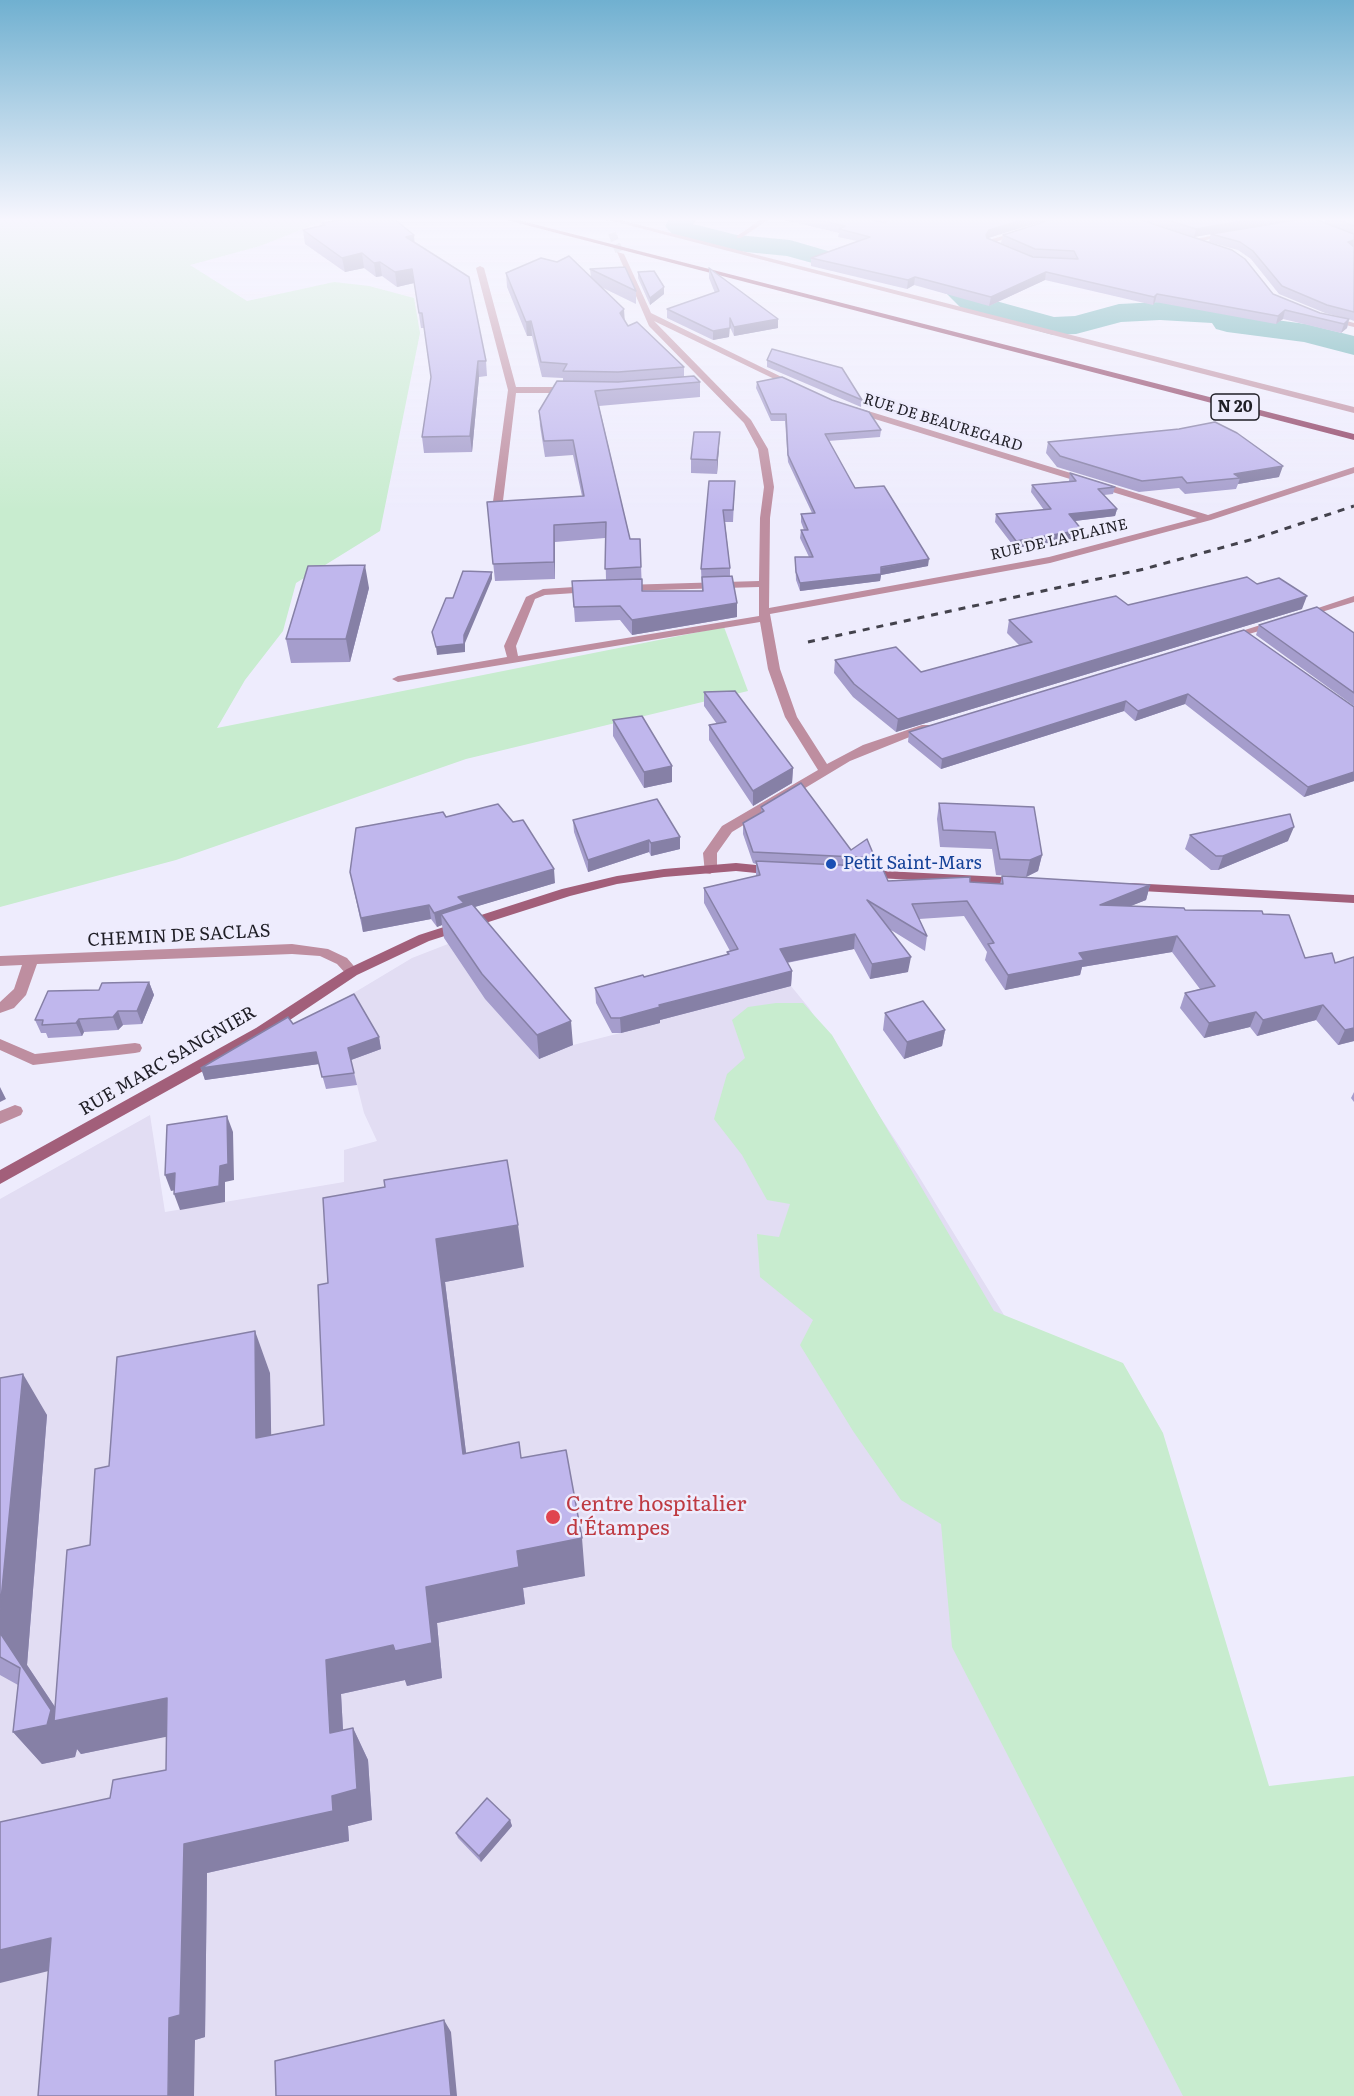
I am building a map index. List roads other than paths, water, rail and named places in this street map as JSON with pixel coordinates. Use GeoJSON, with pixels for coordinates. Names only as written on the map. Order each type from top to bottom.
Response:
{"type":"FeatureCollection","features":[{"type":"Feature","properties":{"kind":"main road","name":"N 20"},"geometry":{"type":"LineString","coordinates":[[883,316],[1354,437]]}},
{"type":"Feature","properties":{"kind":"main road","name":"N 20"},"geometry":{"type":"LineString","coordinates":[[917,316],[1354,427]]}},
{"type":"Feature","properties":{"kind":"street"},"geometry":{"type":"LineString","coordinates":[[493,316],[512,390],[497,508]]}},
{"type":"Feature","properties":{"kind":"street"},"geometry":{"type":"LineString","coordinates":[[648,316],[652,324],[679,348],[748,422],[763,449],[769,487],[765,518],[765,615],[768,642],[774,669],[791,717],[825,771]]}},
{"type":"Feature","properties":{"kind":"street"},"geometry":{"type":"LineString","coordinates":[[650,316],[698,343],[806,390]]}},
{"type":"Feature","properties":{"kind":"street"},"geometry":{"type":"LineString","coordinates":[[984,316],[1354,410]]}},
{"type":"Feature","properties":{"kind":"street"},"geometry":{"type":"LineString","coordinates":[[1321,317],[1354,326]]}},
{"type":"Feature","properties":{"kind":"street"},"geometry":{"type":"LineString","coordinates":[[699,385],[711,384]]}},
{"type":"Feature","properties":{"kind":"street"},"geometry":{"type":"LineString","coordinates":[[512,390],[582,390]]}},
{"type":"Feature","properties":{"kind":"street","name":"RUE DE BEAUREGARD"},"geometry":{"type":"LineString","coordinates":[[846,406],[1208,518]]}},
{"type":"Feature","properties":{"kind":"street","name":"RUE DE LA PLAINE"},"geometry":{"type":"LineString","coordinates":[[398,679],[514,661],[1050,560],[1208,518],[1354,470]]}},
{"type":"Feature","properties":{"kind":"street"},"geometry":{"type":"LineString","coordinates":[[514,661],[510,646],[531,597],[543,592],[765,584]]}},
{"type":"Feature","properties":{"kind":"street"},"geometry":{"type":"LineString","coordinates":[[1221,639],[1247,637],[1354,599]]}},
{"type":"Feature","properties":{"kind":"street"},"geometry":{"type":"LineString","coordinates":[[710,870],[710,853],[727,829],[867,748],[934,726]]}},
{"type":"Feature","properties":{"kind":"street","name":"RUE MARC SANGNIER"},"geometry":{"type":"LineString","coordinates":[[0,1178],[261,1032],[352,972],[424,938],[567,892],[652,875],[736,867],[792,872]]}},
{"type":"Feature","properties":{"kind":"street"},"geometry":{"type":"LineString","coordinates":[[846,874],[1039,883]]}},
{"type":"Feature","properties":{"kind":"street"},"geometry":{"type":"LineString","coordinates":[[1110,886],[1354,899]]}},
{"type":"Feature","properties":{"kind":"street","name":"CHEMIN DE SACLAS"},"geometry":{"type":"LineString","coordinates":[[0,961],[292,949],[322,952],[342,961],[352,972]]}},
{"type":"Feature","properties":{"kind":"street"},"geometry":{"type":"LineString","coordinates":[[0,1008],[9,1004],[21,991],[31,960]]}},
{"type":"Feature","properties":{"kind":"street"},"geometry":{"type":"LineString","coordinates":[[0,1044],[33,1060],[135,1048]]}},
{"type":"Feature","properties":{"kind":"street"},"geometry":{"type":"LineString","coordinates":[[0,1118],[15,1111]]}},
{"type":"Feature","properties":{"kind":"waterway"},"geometry":{"type":"LineString","coordinates":[[1016,316],[1053,326],[1076,325],[1109,316]]}},
{"type":"Feature","properties":{"kind":"waterway"},"geometry":{"type":"LineString","coordinates":[[1225,316],[1257,322],[1266,327]]}},
{"type":"Feature","properties":{"kind":"waterway"},"geometry":{"type":"LineString","coordinates":[[1227,323],[1306,333],[1354,346]]}},
{"type":"Feature","properties":{"kind":"railway"},"geometry":{"type":"LineString","coordinates":[[808,642],[1144,569],[1257,538],[1354,506]]}},
{"type":"Feature","properties":{"kind":"place","name":"Petit Saint-Mars"},"geometry":{"type":"Point","coordinates":[831,864]}},
{"type":"Feature","properties":{"kind":"place","name":"Centre hospitalier d'Étampes"},"geometry":{"type":"Point","coordinates":[553,1517]}}]}
